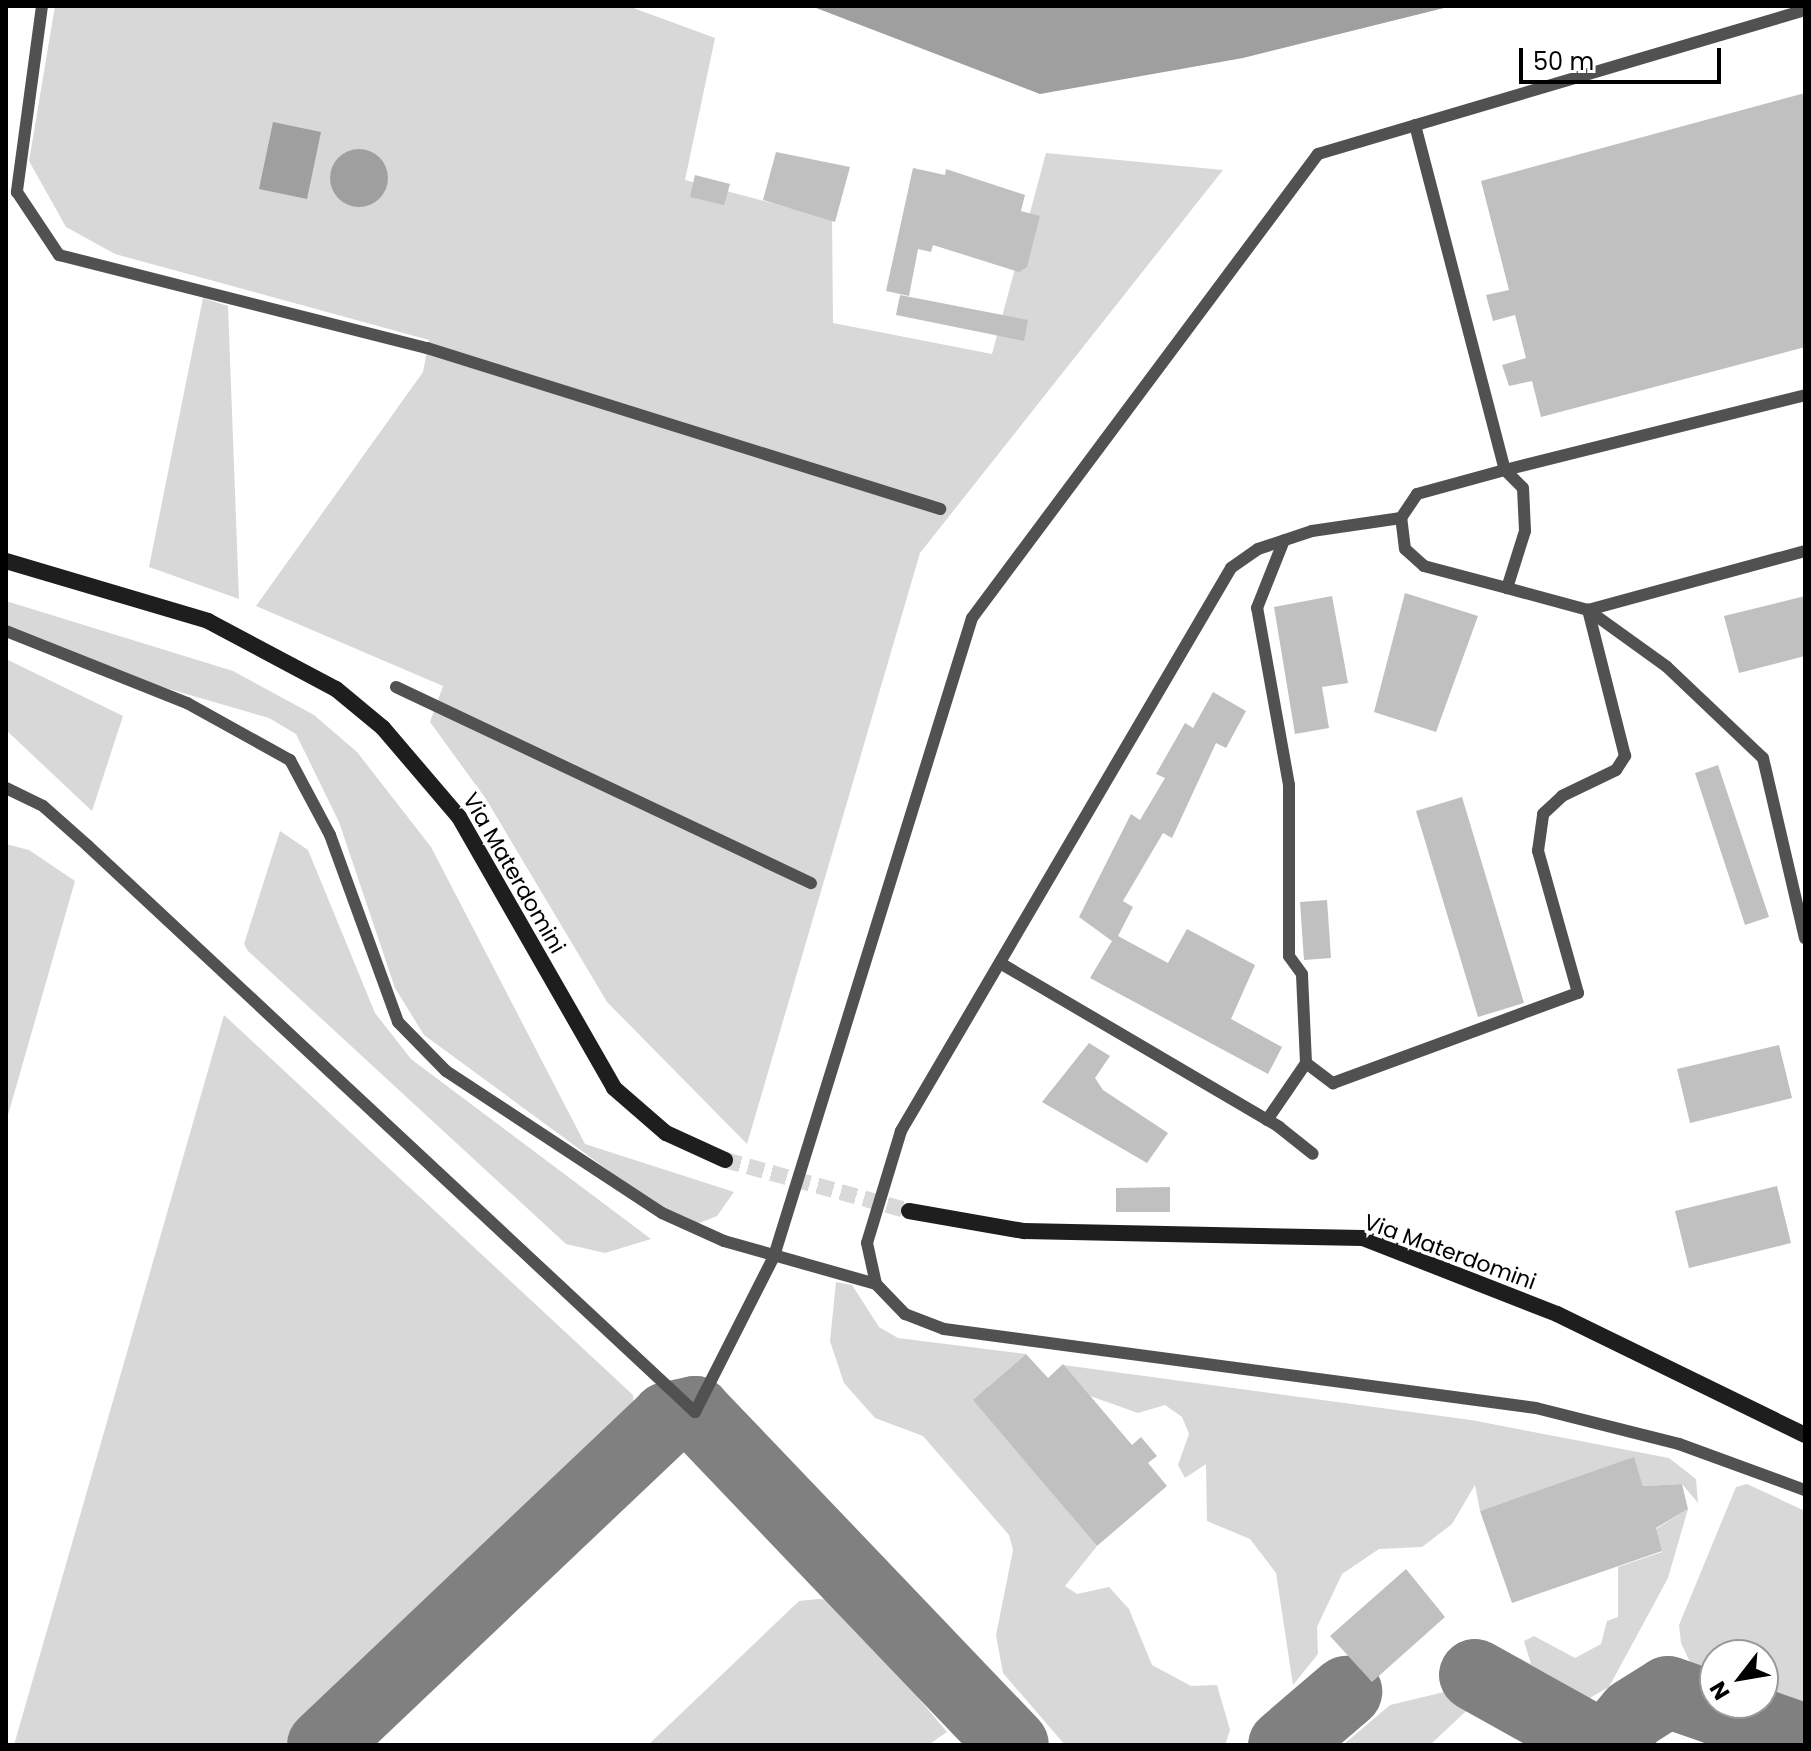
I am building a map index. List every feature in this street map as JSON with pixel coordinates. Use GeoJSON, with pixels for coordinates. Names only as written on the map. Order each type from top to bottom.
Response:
{"type":"FeatureCollection","features":[{"type":"Feature","properties":{"kind":"street","name":"Via Materdomini"},"geometry":{"type":"LineString","coordinates":[[6,561],[208,621],[299,663],[348,699],[459,817],[614,1088],[666,1133],[725,1160]]}},
{"type":"Feature","properties":{"kind":"street","name":"Via Materdomini"},"geometry":{"type":"LineString","coordinates":[[909,1211],[1024,1231],[1363,1238],[1557,1314],[1805,1435]]}},
{"type":"Feature","properties":{"kind":"lane"},"geometry":{"type":"LineString","coordinates":[[42,6],[17,192],[59,255],[427,348],[940,509]]}},
{"type":"Feature","properties":{"kind":"lane"},"geometry":{"type":"LineString","coordinates":[[6,788],[43,806],[88,846],[695,1412],[774,1256],[972,618],[1318,154],[1805,10]]}},
{"type":"Feature","properties":{"kind":"lane"},"geometry":{"type":"LineString","coordinates":[[1415,125],[1505,470],[1523,488],[1525,531],[1507,588]]}},
{"type":"Feature","properties":{"kind":"lane"},"geometry":{"type":"LineString","coordinates":[[1805,395],[1417,494],[1401,518],[1405,549],[1424,566],[1588,610],[1667,667],[1763,758],[1805,938]]}},
{"type":"Feature","properties":{"kind":"lane"},"geometry":{"type":"LineString","coordinates":[[876,1284],[867,1243],[881,1182],[901,1131],[1231,568],[1284,540],[1401,518]]}},
{"type":"Feature","properties":{"kind":"lane"},"geometry":{"type":"LineString","coordinates":[[1267,1120],[1306,1063],[1302,974],[1289,956],[1289,785],[1257,608],[1284,540]]}},
{"type":"Feature","properties":{"kind":"lane"},"geometry":{"type":"LineString","coordinates":[[1588,610],[1805,551]]}},
{"type":"Feature","properties":{"kind":"lane"},"geometry":{"type":"LineString","coordinates":[[1306,1063],[1333,1083],[1578,993],[1538,851],[1543,814],[1562,796],[1616,770],[1625,756],[1588,610]]}},
{"type":"Feature","properties":{"kind":"lane"},"geometry":{"type":"LineString","coordinates":[[6,631],[187,703],[290,760],[330,835],[398,1022],[446,1071],[662,1213],[774,1256],[876,1284],[905,1314],[944,1329],[1536,1408],[1694,1448],[1805,1490]]}},
{"type":"Feature","properties":{"kind":"lane"},"geometry":{"type":"LineString","coordinates":[[396,687],[705,826],[811,883]]}},
{"type":"Feature","properties":{"kind":"lane"},"geometry":{"type":"LineString","coordinates":[[1000,963],[1267,1120],[1313,1154]]}},
{"type":"Feature","properties":{"kind":"shaded area"},"geometry":{"type":"Polygon","coordinates":[[[55,6],[628,6],[715,38],[685,180],[832,219],[833,323],[992,354],[1046,153],[1223,170],[920,553],[747,1144],[607,1002],[486,799],[430,722],[443,686],[256,606],[423,372],[429,340],[115,254],[66,227],[29,161],[55,6]]]}},
{"type":"Feature","properties":{"kind":"shaded area"},"geometry":{"type":"Polygon","coordinates":[[[811,6],[1452,6],[1243,58],[1040,94],[811,6]]]}},
{"type":"Feature","properties":{"kind":"shaded area"},"geometry":{"type":"Polygon","coordinates":[[[273,122],[321,132],[307,199],[259,189],[273,122]]]}},
{"type":"Feature","properties":{"kind":"shaded area"},"geometry":{"type":"Polygon","coordinates":[[[359,149],[380,157],[388,178],[380,199],[359,207],[338,199],[330,178],[338,157],[359,149]]]}},
{"type":"Feature","properties":{"kind":"shaded area"},"geometry":{"type":"Polygon","coordinates":[[[203,298],[228,306],[239,599],[149,567],[203,298]]]}},
{"type":"Feature","properties":{"kind":"shaded area"},"geometry":{"type":"Polygon","coordinates":[[[6,601],[233,671],[314,715],[357,752],[431,847],[585,1144],[734,1192],[717,1216],[687,1228],[424,1035],[395,988],[339,822],[296,734],[269,718],[135,679],[6,629],[6,601]]]}},
{"type":"Feature","properties":{"kind":"shaded area"},"geometry":{"type":"Polygon","coordinates":[[[6,659],[123,716],[92,811],[6,730],[6,659]]]}},
{"type":"Feature","properties":{"kind":"shaded area"},"geometry":{"type":"Polygon","coordinates":[[[280,831],[308,850],[375,1013],[411,1059],[651,1239],[605,1253],[566,1244],[248,951],[244,944],[280,831]]]}},
{"type":"Feature","properties":{"kind":"shaded area"},"geometry":{"type":"Polygon","coordinates":[[[6,844],[29,850],[75,881],[6,1122],[6,844]]]}},
{"type":"Feature","properties":{"kind":"shaded area"},"geometry":{"type":"Polygon","coordinates":[[[224,1015],[633,1395],[635,1418],[291,1745],[14,1745],[224,1015]]]}},
{"type":"Feature","properties":{"kind":"shaded area"},"geometry":{"type":"Polygon","coordinates":[[[836,1282],[852,1285],[879,1327],[898,1338],[1026,1354],[989,1386],[1011,1412],[996,1426],[1097,1546],[1065,1586],[1077,1594],[1109,1587],[1129,1609],[1152,1665],[1191,1686],[1217,1685],[1230,1730],[1225,1745],[1065,1745],[1003,1673],[996,1635],[1013,1550],[1009,1535],[923,1436],[875,1418],[844,1383],[830,1341],[836,1282]]]}},
{"type":"Feature","properties":{"kind":"shaded area"},"geometry":{"type":"Polygon","coordinates":[[[1063,1365],[1471,1420],[1669,1458],[1696,1479],[1698,1503],[1682,1484],[1643,1486],[1634,1458],[1480,1511],[1475,1485],[1452,1524],[1422,1547],[1379,1549],[1342,1574],[1317,1627],[1318,1654],[1293,1685],[1276,1573],[1250,1539],[1207,1521],[1206,1464],[1185,1478],[1178,1465],[1189,1434],[1182,1417],[1165,1405],[1138,1413],[1090,1396],[1063,1365]]]}},
{"type":"Feature","properties":{"kind":"shaded area"},"geometry":{"type":"Polygon","coordinates":[[[1747,1484],[1805,1511],[1805,1711],[1779,1701],[1779,1639],[1699,1639],[1699,1667],[1690,1662],[1681,1643],[1679,1625],[1736,1487],[1747,1484]]]}},
{"type":"Feature","properties":{"kind":"shaded area"},"geometry":{"type":"Polygon","coordinates":[[[1688,1509],[1668,1578],[1609,1687],[1588,1699],[1552,1700],[1486,1661],[1495,1646],[1531,1664],[1524,1641],[1534,1636],[1575,1658],[1601,1644],[1607,1621],[1618,1617],[1618,1567],[1662,1552],[1656,1529],[1688,1509]]]}},
{"type":"Feature","properties":{"kind":"shaded area"},"geometry":{"type":"Polygon","coordinates":[[[836,1600],[947,1732],[928,1745],[648,1745],[799,1601],[836,1600]]]}},
{"type":"Feature","properties":{"kind":"shaded area"},"geometry":{"type":"Polygon","coordinates":[[[1461,1688],[1481,1697],[1430,1745],[1343,1745],[1390,1705],[1461,1688]]]}},
{"type":"Feature","properties":{"kind":"building"},"geometry":{"type":"Polygon","coordinates":[[[1805,93],[1805,347],[1541,417],[1532,381],[1509,386],[1502,365],[1526,358],[1515,315],[1493,321],[1486,295],[1509,290],[1481,181],[1805,93]]]}},
{"type":"Feature","properties":{"kind":"building"},"geometry":{"type":"Polygon","coordinates":[[[776,152],[850,167],[835,222],[763,200],[776,152]]]}},
{"type":"Feature","properties":{"kind":"building"},"geometry":{"type":"Polygon","coordinates":[[[913,168],[945,175],[946,169],[1025,195],[1021,211],[1040,216],[1027,267],[1019,272],[933,245],[931,252],[918,249],[909,296],[886,291],[913,168]]]}},
{"type":"Feature","properties":{"kind":"building"},"geometry":{"type":"Polygon","coordinates":[[[695,175],[730,184],[724,205],[690,197],[695,175]]]}},
{"type":"Feature","properties":{"kind":"building"},"geometry":{"type":"Polygon","coordinates":[[[900,295],[1028,320],[1024,341],[896,315],[900,295]]]}},
{"type":"Feature","properties":{"kind":"building"},"geometry":{"type":"Polygon","coordinates":[[[1405,593],[1478,616],[1436,732],[1374,712],[1405,593]]]}},
{"type":"Feature","properties":{"kind":"building"},"geometry":{"type":"Polygon","coordinates":[[[1332,596],[1348,683],[1322,687],[1329,728],[1295,734],[1274,607],[1332,596]]]}},
{"type":"Feature","properties":{"kind":"building"},"geometry":{"type":"Polygon","coordinates":[[[1805,596],[1805,656],[1739,673],[1724,616],[1805,596]]]}},
{"type":"Feature","properties":{"kind":"building"},"geometry":{"type":"Polygon","coordinates":[[[1213,692],[1246,711],[1226,748],[1216,743],[1172,838],[1163,833],[1123,901],[1133,907],[1118,936],[1168,963],[1187,929],[1255,965],[1231,1019],[1282,1047],[1268,1074],[1090,978],[1112,941],[1079,917],[1131,814],[1140,820],[1165,778],[1156,774],[1185,723],[1193,728],[1213,692]]]}},
{"type":"Feature","properties":{"kind":"building"},"geometry":{"type":"Polygon","coordinates":[[[1718,765],[1769,917],[1745,925],[1695,773],[1718,765]]]}},
{"type":"Feature","properties":{"kind":"building"},"geometry":{"type":"Polygon","coordinates":[[[1462,797],[1524,1003],[1478,1017],[1416,811],[1462,797]]]}},
{"type":"Feature","properties":{"kind":"building"},"geometry":{"type":"Polygon","coordinates":[[[1327,900],[1331,958],[1304,960],[1300,902],[1327,900]]]}},
{"type":"Feature","properties":{"kind":"building"},"geometry":{"type":"Polygon","coordinates":[[[1089,1043],[1110,1056],[1095,1078],[1103,1090],[1168,1133],[1147,1163],[1042,1102],[1089,1043]]]}},
{"type":"Feature","properties":{"kind":"building"},"geometry":{"type":"Polygon","coordinates":[[[1779,1045],[1792,1098],[1690,1123],[1677,1069],[1779,1045]]]}},
{"type":"Feature","properties":{"kind":"building"},"geometry":{"type":"Polygon","coordinates":[[[1777,1186],[1791,1243],[1689,1268],[1675,1211],[1777,1186]]]}},
{"type":"Feature","properties":{"kind":"building"},"geometry":{"type":"Polygon","coordinates":[[[1170,1187],[1170,1212],[1116,1212],[1116,1188],[1170,1187]]]}},
{"type":"Feature","properties":{"kind":"building"},"geometry":{"type":"Polygon","coordinates":[[[1026,1354],[1048,1378],[1063,1364],[1132,1445],[1141,1437],[1157,1456],[1148,1463],[1167,1486],[1097,1546],[973,1400],[1026,1354]]]}},
{"type":"Feature","properties":{"kind":"building"},"geometry":{"type":"Polygon","coordinates":[[[1634,1457],[1643,1486],[1682,1484],[1688,1509],[1656,1528],[1662,1551],[1512,1603],[1480,1511],[1634,1457]]]}},
{"type":"Feature","properties":{"kind":"building"},"geometry":{"type":"Polygon","coordinates":[[[1406,1569],[1445,1617],[1372,1682],[1330,1636],[1406,1569]]]}},
{"type":"Feature","properties":{"kind":"taxiway"},"geometry":{"type":"LineString","coordinates":[[323,1745],[667,1418],[695,1412],[1013,1745]]}},
{"type":"Feature","properties":{"kind":"taxiway"},"geometry":{"type":"LineString","coordinates":[[1475,1675],[1600,1745]]}},
{"type":"Feature","properties":{"kind":"taxiway"},"geometry":{"type":"LineString","coordinates":[[1284,1745],[1346,1692]]}},
{"type":"Feature","properties":{"kind":"taxiway"},"geometry":{"type":"LineString","coordinates":[[1607,1745],[1633,1714],[1668,1692],[1805,1740]]}},
{"type":"Feature","properties":{"kind":"tunnel"},"geometry":{"type":"LineString","coordinates":[[725,1160],[909,1211]]}}]}
